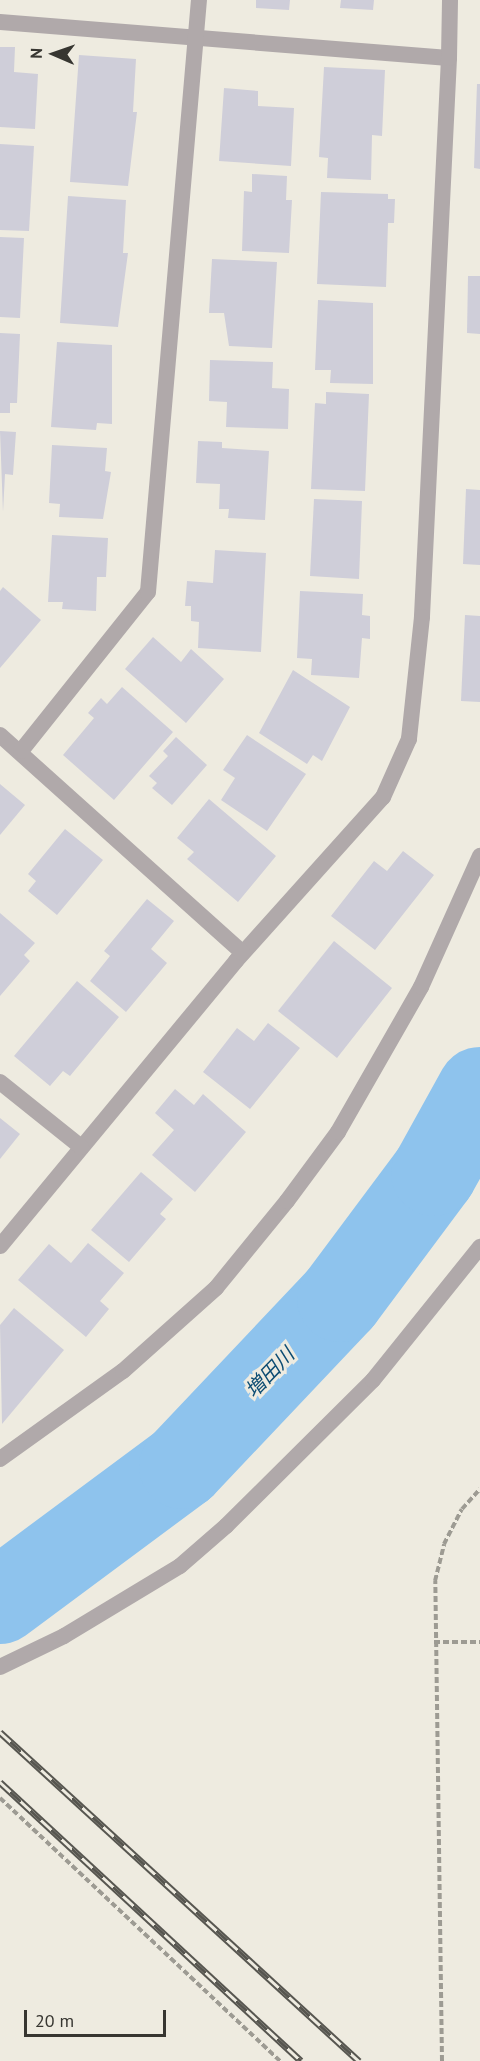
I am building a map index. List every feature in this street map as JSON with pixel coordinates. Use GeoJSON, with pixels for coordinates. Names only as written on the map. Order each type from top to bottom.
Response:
{"type":"FeatureCollection","features":[{"type":"Feature","properties":{"kind":"street"},"geometry":{"type":"LineString","coordinates":[[21,751],[147,592],[199,0]]}},
{"type":"Feature","properties":{"kind":"street"},"geometry":{"type":"LineString","coordinates":[[0,1246],[243,952],[383,797],[409,739],[422,617],[450,0]]}},
{"type":"Feature","properties":{"kind":"street"},"geometry":{"type":"LineString","coordinates":[[0,22],[449,58]]}},
{"type":"Feature","properties":{"kind":"street"},"geometry":{"type":"LineString","coordinates":[[0,735],[21,751],[243,952]]}},
{"type":"Feature","properties":{"kind":"street"},"geometry":{"type":"LineString","coordinates":[[1,1455],[123,1371],[216,1288],[287,1201],[338,1132],[383,1057],[421,987],[480,856]]}},
{"type":"Feature","properties":{"kind":"street"},"geometry":{"type":"LineString","coordinates":[[0,1082],[81,1147]]}},
{"type":"Feature","properties":{"kind":"street"},"geometry":{"type":"LineString","coordinates":[[0,1667],[64,1636],[180,1566],[226,1526],[373,1380],[480,1247]]}},
{"type":"Feature","properties":{"kind":"path"},"geometry":{"type":"LineString","coordinates":[[442,2061],[434,1642],[435,1581],[444,1544],[462,1509],[480,1489]]}},
{"type":"Feature","properties":{"kind":"path"},"geometry":{"type":"LineString","coordinates":[[434,1642],[480,1642]]}},
{"type":"Feature","properties":{"kind":"path"},"geometry":{"type":"LineString","coordinates":[[0,1798],[280,2061]]}},
{"type":"Feature","properties":{"kind":"building"},"geometry":{"type":"Polygon","coordinates":[[[256,0],[290,0],[289,10],[256,8],[256,0]]]}},
{"type":"Feature","properties":{"kind":"building"},"geometry":{"type":"Polygon","coordinates":[[[341,0],[374,0],[373,10],[340,8],[341,0]]]}},
{"type":"Feature","properties":{"kind":"building"},"geometry":{"type":"Polygon","coordinates":[[[0,47],[15,47],[14,72],[38,74],[35,129],[0,127],[0,47]]]}},
{"type":"Feature","properties":{"kind":"building"},"geometry":{"type":"Polygon","coordinates":[[[79,55],[136,59],[133,112],[137,112],[128,186],[70,182],[79,55]]]}},
{"type":"Feature","properties":{"kind":"building"},"geometry":{"type":"Polygon","coordinates":[[[324,67],[385,70],[382,136],[372,135],[371,180],[327,178],[328,158],[319,157],[324,67]]]}},
{"type":"Feature","properties":{"kind":"building"},"geometry":{"type":"Polygon","coordinates":[[[477,84],[480,84],[480,169],[474,168],[477,84]]]}},
{"type":"Feature","properties":{"kind":"building"},"geometry":{"type":"Polygon","coordinates":[[[224,88],[258,91],[258,106],[294,108],[291,166],[219,161],[224,88]]]}},
{"type":"Feature","properties":{"kind":"building"},"geometry":{"type":"Polygon","coordinates":[[[0,144],[34,146],[29,231],[0,230],[0,144]]]}},
{"type":"Feature","properties":{"kind":"building"},"geometry":{"type":"Polygon","coordinates":[[[252,174],[287,176],[286,200],[292,200],[289,253],[242,251],[244,191],[252,192],[252,174]]]}},
{"type":"Feature","properties":{"kind":"building"},"geometry":{"type":"Polygon","coordinates":[[[321,192],[388,194],[388,199],[395,199],[394,223],[388,223],[386,287],[317,284],[321,192]]]}},
{"type":"Feature","properties":{"kind":"building"},"geometry":{"type":"Polygon","coordinates":[[[68,196],[126,200],[123,253],[128,253],[118,327],[60,323],[68,196]]]}},
{"type":"Feature","properties":{"kind":"building"},"geometry":{"type":"Polygon","coordinates":[[[0,237],[24,238],[20,318],[0,317],[0,237]]]}},
{"type":"Feature","properties":{"kind":"building"},"geometry":{"type":"Polygon","coordinates":[[[212,259],[277,262],[272,348],[229,346],[224,313],[209,313],[212,259]]]}},
{"type":"Feature","properties":{"kind":"building"},"geometry":{"type":"Polygon","coordinates":[[[468,276],[480,276],[480,334],[467,333],[468,276]]]}},
{"type":"Feature","properties":{"kind":"building"},"geometry":{"type":"Polygon","coordinates":[[[318,300],[373,303],[373,384],[330,383],[331,370],[315,370],[318,300]]]}},
{"type":"Feature","properties":{"kind":"building"},"geometry":{"type":"Polygon","coordinates":[[[0,333],[20,334],[17,403],[10,403],[10,413],[0,413],[0,333]]]}},
{"type":"Feature","properties":{"kind":"building"},"geometry":{"type":"Polygon","coordinates":[[[57,342],[112,345],[112,424],[97,423],[96,430],[51,427],[57,342]]]}},
{"type":"Feature","properties":{"kind":"building"},"geometry":{"type":"Polygon","coordinates":[[[210,360],[273,362],[272,388],[289,389],[288,429],[226,427],[227,402],[209,401],[210,360]]]}},
{"type":"Feature","properties":{"kind":"building"},"geometry":{"type":"Polygon","coordinates":[[[326,392],[369,394],[365,491],[311,489],[315,403],[326,404],[326,392]]]}},
{"type":"Feature","properties":{"kind":"building"},"geometry":{"type":"Polygon","coordinates":[[[0,431],[16,432],[13,475],[5,474],[3,512],[0,431]]]}},
{"type":"Feature","properties":{"kind":"building"},"geometry":{"type":"Polygon","coordinates":[[[198,441],[222,442],[222,448],[269,451],[265,520],[228,518],[229,509],[219,509],[220,484],[196,483],[198,441]]]}},
{"type":"Feature","properties":{"kind":"building"},"geometry":{"type":"Polygon","coordinates":[[[52,445],[107,448],[105,471],[111,472],[103,519],[59,517],[60,504],[49,503],[52,445]]]}},
{"type":"Feature","properties":{"kind":"building"},"geometry":{"type":"Polygon","coordinates":[[[466,489],[480,490],[480,565],[463,564],[466,489]]]}},
{"type":"Feature","properties":{"kind":"building"},"geometry":{"type":"Polygon","coordinates":[[[314,499],[362,501],[359,579],[310,576],[314,499]]]}},
{"type":"Feature","properties":{"kind":"building"},"geometry":{"type":"Polygon","coordinates":[[[52,535],[108,538],[106,577],[97,577],[96,611],[62,609],[63,602],[48,602],[52,535]]]}},
{"type":"Feature","properties":{"kind":"building"},"geometry":{"type":"Polygon","coordinates":[[[215,550],[266,553],[261,652],[198,648],[199,622],[191,621],[191,606],[185,606],[187,581],[213,583],[215,550]]]}},
{"type":"Feature","properties":{"kind":"building"},"geometry":{"type":"Polygon","coordinates":[[[3,587],[41,620],[0,668],[0,591],[3,587]]]}},
{"type":"Feature","properties":{"kind":"building"},"geometry":{"type":"Polygon","coordinates":[[[300,591],[363,594],[362,615],[370,616],[370,639],[362,638],[359,678],[311,675],[312,659],[297,658],[300,591]]]}},
{"type":"Feature","properties":{"kind":"building"},"geometry":{"type":"Polygon","coordinates":[[[465,615],[480,616],[480,702],[461,701],[465,615]]]}},
{"type":"Feature","properties":{"kind":"building"},"geometry":{"type":"Polygon","coordinates":[[[153,637],[181,662],[191,649],[224,679],[186,723],[125,669],[153,637]]]}},
{"type":"Feature","properties":{"kind":"building"},"geometry":{"type":"Polygon","coordinates":[[[293,670],[350,707],[322,761],[313,755],[307,764],[259,733],[293,670]]]}},
{"type":"Feature","properties":{"kind":"building"},"geometry":{"type":"Polygon","coordinates":[[[122,687],[173,732],[114,800],[63,755],[94,718],[88,713],[101,698],[107,704],[122,687]]]}},
{"type":"Feature","properties":{"kind":"building"},"geometry":{"type":"Polygon","coordinates":[[[247,735],[306,774],[267,831],[221,800],[235,778],[223,770],[247,735]]]}},
{"type":"Feature","properties":{"kind":"building"},"geometry":{"type":"Polygon","coordinates":[[[176,737],[207,765],[172,805],[152,788],[157,783],[149,776],[168,756],[163,751],[176,737]]]}},
{"type":"Feature","properties":{"kind":"building"},"geometry":{"type":"Polygon","coordinates":[[[0,784],[25,805],[0,835],[0,784]]]}},
{"type":"Feature","properties":{"kind":"building"},"geometry":{"type":"Polygon","coordinates":[[[209,799],[276,856],[238,902],[187,859],[194,852],[177,838],[209,799]]]}},
{"type":"Feature","properties":{"kind":"building"},"geometry":{"type":"Polygon","coordinates":[[[65,829],[103,860],[57,915],[28,891],[36,881],[28,874],[65,829]]]}},
{"type":"Feature","properties":{"kind":"building"},"geometry":{"type":"Polygon","coordinates":[[[403,851],[434,875],[375,950],[331,916],[374,861],[387,871],[403,851]]]}},
{"type":"Feature","properties":{"kind":"building"},"geometry":{"type":"Polygon","coordinates":[[[147,899],[174,921],[151,949],[167,963],[126,1012],[90,981],[110,956],[104,951],[147,899]]]}},
{"type":"Feature","properties":{"kind":"building"},"geometry":{"type":"Polygon","coordinates":[[[0,913],[35,943],[24,955],[30,961],[0,996],[0,913]]]}},
{"type":"Feature","properties":{"kind":"building"},"geometry":{"type":"Polygon","coordinates":[[[334,941],[392,988],[337,1058],[278,1011],[334,941]]]}},
{"type":"Feature","properties":{"kind":"building"},"geometry":{"type":"Polygon","coordinates":[[[77,981],[119,1017],[70,1076],[63,1071],[50,1086],[14,1056],[77,981]]]}},
{"type":"Feature","properties":{"kind":"building"},"geometry":{"type":"Polygon","coordinates":[[[268,1023],[300,1048],[250,1109],[203,1072],[237,1028],[254,1041],[268,1023]]]}},
{"type":"Feature","properties":{"kind":"building"},"geometry":{"type":"Polygon","coordinates":[[[175,1089],[194,1105],[203,1094],[246,1132],[195,1192],[152,1155],[174,1130],[155,1113],[175,1089]]]}},
{"type":"Feature","properties":{"kind":"building"},"geometry":{"type":"Polygon","coordinates":[[[0,1118],[20,1134],[0,1159],[0,1118]]]}},
{"type":"Feature","properties":{"kind":"building"},"geometry":{"type":"Polygon","coordinates":[[[141,1172],[173,1199],[160,1214],[166,1219],[129,1262],[91,1230],[141,1172]]]}},
{"type":"Feature","properties":{"kind":"building"},"geometry":{"type":"Polygon","coordinates":[[[88,1243],[124,1273],[100,1301],[109,1309],[86,1337],[18,1280],[49,1244],[71,1263],[88,1243]]]}},
{"type":"Feature","properties":{"kind":"building"},"geometry":{"type":"Polygon","coordinates":[[[14,1308],[64,1350],[2,1424],[0,1325],[14,1308]]]}},
{"type":"Feature","properties":{"kind":"waterway","name":"増田川"},"geometry":{"type":"LineString","coordinates":[[0,1601],[182,1466],[340,1299],[434,1173],[480,1090]]}},
{"type":"Feature","properties":{"kind":"railway"},"geometry":{"type":"LineString","coordinates":[[0,1732],[359,2061]]}},
{"type":"Feature","properties":{"kind":"railway"},"geometry":{"type":"LineString","coordinates":[[0,1782],[301,2061]]}}]}
